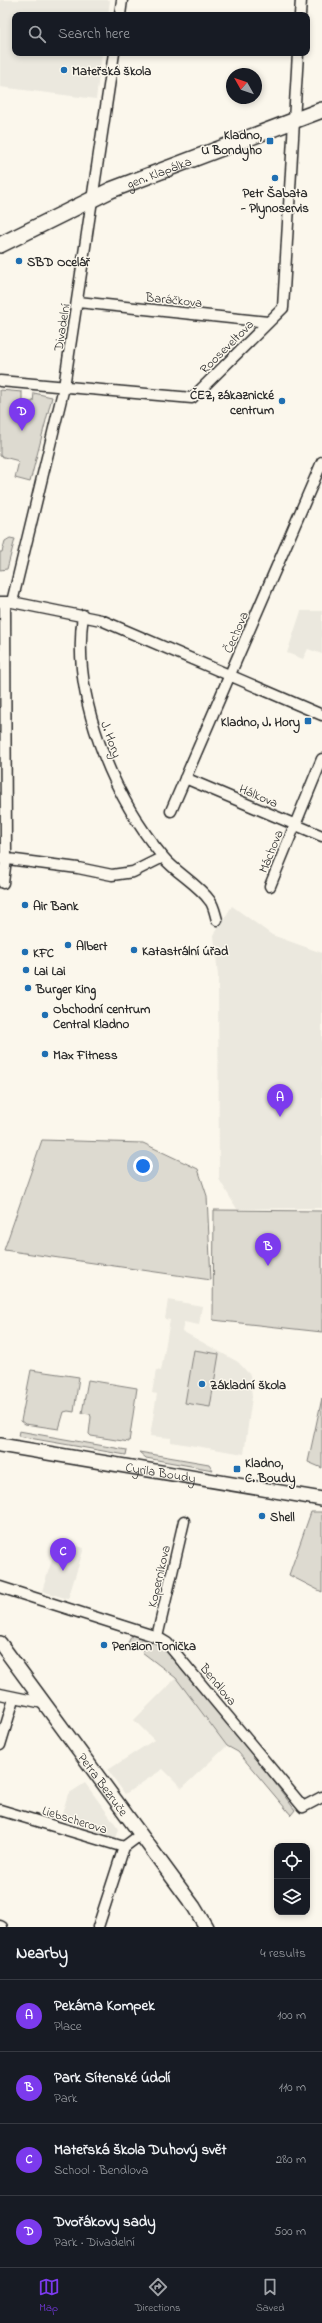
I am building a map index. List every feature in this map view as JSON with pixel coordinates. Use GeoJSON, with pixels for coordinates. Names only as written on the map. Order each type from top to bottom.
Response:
{"type":"FeatureCollection","features":[{"type":"Feature","properties":{"kind":"main road","name":"gen. Klapálka"},"geometry":{"type":"LineString","coordinates":[[0,244],[93,197],[322,110]]}},
{"type":"Feature","properties":{"kind":"street"},"geometry":{"type":"LineString","coordinates":[[120,12],[122,0]]}},
{"type":"Feature","properties":{"kind":"street"},"geometry":{"type":"LineString","coordinates":[[300,12],[301,0]]}},
{"type":"Feature","properties":{"kind":"street","name":"Divadelní"},"geometry":{"type":"LineString","coordinates":[[3,883],[6,602],[64,387],[78,302],[114,56]]}},
{"type":"Feature","properties":{"kind":"street","name":"Rooseveltova"},"geometry":{"type":"LineString","coordinates":[[0,381],[192,398],[283,308],[298,56]]}},
{"type":"Feature","properties":{"kind":"street","name":"Baráčkova"},"geometry":{"type":"LineString","coordinates":[[78,302],[268,322]]}},
{"type":"Feature","properties":{"kind":"street","name":"Čechova"},"geometry":{"type":"LineString","coordinates":[[171,811],[322,462]]}},
{"type":"Feature","properties":{"kind":"street"},"geometry":{"type":"LineString","coordinates":[[6,602],[83,615],[101,620],[322,715]]}},
{"type":"Feature","properties":{"kind":"street","name":"J. Hory"},"geometry":{"type":"LineString","coordinates":[[83,615],[81,628],[82,662],[91,718],[97,737],[118,788],[141,828],[163,857],[208,898],[216,916]]}},
{"type":"Feature","properties":{"kind":"street","name":"Máchova"},"geometry":{"type":"LineString","coordinates":[[270,886],[322,759]]}},
{"type":"Feature","properties":{"kind":"street","name":"Hálkova"},"geometry":{"type":"LineString","coordinates":[[186,778],[322,836]]}},
{"type":"Feature","properties":{"kind":"street"},"geometry":{"type":"LineString","coordinates":[[3,859],[78,868],[112,875],[133,872],[163,857]]}},
{"type":"Feature","properties":{"kind":"street","name":"Cyrila Boudy"},"geometry":{"type":"LineString","coordinates":[[0,1445],[320,1499]]}},
{"type":"Feature","properties":{"kind":"street","name":"Koperníkova"},"geometry":{"type":"LineString","coordinates":[[157,1637],[184,1521]]}},
{"type":"Feature","properties":{"kind":"street","name":"Bendlova"},"geometry":{"type":"LineString","coordinates":[[0,1587],[157,1637],[176,1651],[303,1807],[322,1797]]}},
{"type":"Feature","properties":{"kind":"street","name":"Petra Bezruče"},"geometry":{"type":"LineString","coordinates":[[0,1643],[194,1907],[206,1927]]}},
{"type":"Feature","properties":{"kind":"street"},"geometry":{"type":"LineString","coordinates":[[0,1694],[14,1699],[43,1703]]}},
{"type":"Feature","properties":{"kind":"street"},"geometry":{"type":"LineString","coordinates":[[0,1744],[14,1699]]}},
{"type":"Feature","properties":{"kind":"street","name":"Liebscherova"},"geometry":{"type":"LineString","coordinates":[[0,1810],[124,1847]]}},
{"type":"Feature","properties":{"kind":"street"},"geometry":{"type":"LineString","coordinates":[[98,1927],[124,1847],[140,1835]]}},
{"type":"Feature","properties":{"kind":"shaded area"},"geometry":{"type":"Polygon","coordinates":[[[0,0],[110,0],[108,12],[12,12],[12,56],[102,56],[96,99],[0,87],[0,0]]]}},
{"type":"Feature","properties":{"kind":"shaded area"},"geometry":{"type":"Polygon","coordinates":[[[0,390],[22,392],[22,401],[33,402],[34,393],[52,397],[30,482],[15,478],[19,461],[0,456],[0,390]]]}},
{"type":"Feature","properties":{"kind":"shaded area"},"geometry":{"type":"Polygon","coordinates":[[[10,538],[15,539],[7,569],[0,570],[0,552],[2,552],[5,541],[10,538]]]}},
{"type":"Feature","properties":{"kind":"shaded area"},"geometry":{"type":"Polygon","coordinates":[[[301,611],[322,611],[322,654],[308,649],[303,659],[287,653],[301,611]]]}},
{"type":"Feature","properties":{"kind":"shaded area"},"geometry":{"type":"Polygon","coordinates":[[[232,906],[272,935],[322,953],[322,1208],[237,1209],[219,1179],[218,976],[214,935],[232,906]]]}},
{"type":"Feature","properties":{"kind":"shaded area"},"geometry":{"type":"Polygon","coordinates":[[[42,1140],[143,1143],[198,1169],[207,1196],[211,1280],[4,1250],[42,1140]]]}},
{"type":"Feature","properties":{"kind":"shaded area"},"geometry":{"type":"Polygon","coordinates":[[[214,1210],[322,1211],[322,1332],[213,1320],[214,1210]]]}},
{"type":"Feature","properties":{"kind":"shaded area","name":"Základní škola"},"geometry":{"type":"Polygon","coordinates":[[[168,1300],[202,1306],[199,1325],[184,1322],[182,1331],[238,1362],[250,1375],[252,1397],[244,1454],[171,1442],[171,1438],[150,1436],[157,1394],[152,1393],[156,1370],[161,1371],[170,1320],[165,1319],[168,1300]]]}},
{"type":"Feature","properties":{"kind":"shaded area"},"geometry":{"type":"Polygon","coordinates":[[[194,1350],[219,1354],[210,1407],[185,1403],[194,1350]]]}},
{"type":"Feature","properties":{"kind":"shaded area"},"geometry":{"type":"Polygon","coordinates":[[[31,1370],[79,1377],[74,1412],[64,1412],[59,1429],[25,1424],[21,1421],[31,1370]]]}},
{"type":"Feature","properties":{"kind":"shaded area"},"geometry":{"type":"Polygon","coordinates":[[[88,1380],[137,1388],[129,1442],[91,1436],[89,1434],[90,1414],[82,1413],[88,1380]]]}},
{"type":"Feature","properties":{"kind":"shaded area"},"geometry":{"type":"Polygon","coordinates":[[[322,1398],[322,1468],[308,1462],[322,1398]]]}},
{"type":"Feature","properties":{"kind":"shaded area"},"geometry":{"type":"Polygon","coordinates":[[[19,1431],[127,1450],[126,1455],[18,1436],[19,1431]]]}},
{"type":"Feature","properties":{"kind":"shaded area"},"geometry":{"type":"Polygon","coordinates":[[[139,1452],[209,1464],[213,1470],[146,1458],[139,1452]]]}},
{"type":"Feature","properties":{"kind":"shaded area"},"geometry":{"type":"Polygon","coordinates":[[[311,1512],[322,1512],[322,1592],[289,1575],[311,1512]]]}},
{"type":"Feature","properties":{"kind":"shaded area"},"geometry":{"type":"Polygon","coordinates":[[[58,1541],[84,1548],[68,1599],[42,1591],[58,1541]]]}},
{"type":"Feature","properties":{"kind":"shaded area"},"geometry":{"type":"Polygon","coordinates":[[[132,1635],[142,1638],[137,1649],[128,1643],[132,1635]]]}},
{"type":"Feature","properties":{"kind":"shaded area"},"geometry":{"type":"Polygon","coordinates":[[[150,1641],[167,1649],[248,1747],[295,1810],[291,1815],[238,1752],[227,1746],[176,1678],[142,1652],[150,1641]]]}},
{"type":"Feature","properties":{"kind":"shaded area"},"geometry":{"type":"Polygon","coordinates":[[[176,1678],[227,1746],[182,1788],[163,1769],[125,1794],[108,1770],[154,1740],[134,1720],[176,1678]]]}},
{"type":"Feature","properties":{"kind":"shaded area"},"geometry":{"type":"Polygon","coordinates":[[[85,1783],[119,1829],[116,1839],[60,1821],[68,1794],[85,1783]]]}},
{"type":"Feature","properties":{"kind":"place","name":"Mateřská škola"},"geometry":{"type":"Point","coordinates":[64,70]}},
{"type":"Feature","properties":{"kind":"place","name":"Kladno, U Bondyho"},"geometry":{"type":"Point","coordinates":[270,141]}},
{"type":"Feature","properties":{"kind":"place","name":"Petr Šabata - Plynoservis"},"geometry":{"type":"Point","coordinates":[275,178]}},
{"type":"Feature","properties":{"kind":"place","name":"SBD Ocelář"},"geometry":{"type":"Point","coordinates":[19,261]}},
{"type":"Feature","properties":{"kind":"place","name":"ČEZ, zákaznické centrum"},"geometry":{"type":"Point","coordinates":[282,401]}},
{"type":"Feature","properties":{"kind":"place","name":"Dvořákovy sady"},"geometry":{"type":"Point","coordinates":[22,431]}},
{"type":"Feature","properties":{"kind":"place","name":"Kladno, J. Hory"},"geometry":{"type":"Point","coordinates":[308,721]}},
{"type":"Feature","properties":{"kind":"place","name":"Air Bank"},"geometry":{"type":"Point","coordinates":[25,905]}},
{"type":"Feature","properties":{"kind":"place","name":"Albert"},"geometry":{"type":"Point","coordinates":[68,945]}},
{"type":"Feature","properties":{"kind":"place","name":"Katastrální úřad"},"geometry":{"type":"Point","coordinates":[134,950]}},
{"type":"Feature","properties":{"kind":"place","name":"KFC"},"geometry":{"type":"Point","coordinates":[25,952]}},
{"type":"Feature","properties":{"kind":"place","name":"Lai Lai"},"geometry":{"type":"Point","coordinates":[26,970]}},
{"type":"Feature","properties":{"kind":"place","name":"Burger King"},"geometry":{"type":"Point","coordinates":[28,988]}},
{"type":"Feature","properties":{"kind":"place","name":"Obchodní centrum Central Kladno"},"geometry":{"type":"Point","coordinates":[45,1015]}},
{"type":"Feature","properties":{"kind":"place","name":"Max Fitness"},"geometry":{"type":"Point","coordinates":[45,1054]}},
{"type":"Feature","properties":{"kind":"place","name":"Pekárna Kompek"},"geometry":{"type":"Point","coordinates":[280,1117]}},
{"type":"Feature","properties":{"kind":"place","name":"Park Sítenské údolí"},"geometry":{"type":"Point","coordinates":[268,1266]}},
{"type":"Feature","properties":{"kind":"place","name":"Základní škola"},"geometry":{"type":"Point","coordinates":[202,1384]}},
{"type":"Feature","properties":{"kind":"place","name":"Kladno, C. Boudy"},"geometry":{"type":"Point","coordinates":[237,1469]}},
{"type":"Feature","properties":{"kind":"place","name":"Shell"},"geometry":{"type":"Point","coordinates":[262,1516]}},
{"type":"Feature","properties":{"kind":"place","name":"Mateřská škola Duhový svět"},"geometry":{"type":"Point","coordinates":[63,1571]}},
{"type":"Feature","properties":{"kind":"place","name":"Penzion Tonička"},"geometry":{"type":"Point","coordinates":[104,1645]}}]}
